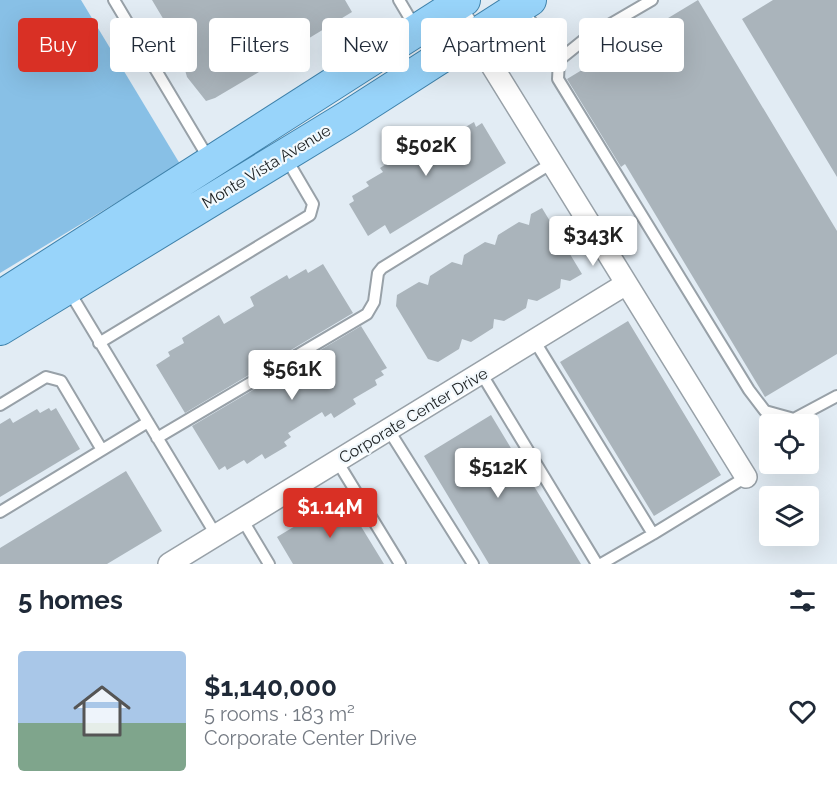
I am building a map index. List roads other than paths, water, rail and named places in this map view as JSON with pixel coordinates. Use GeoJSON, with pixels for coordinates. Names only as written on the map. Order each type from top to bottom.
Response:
{"type":"FeatureCollection","features":[{"type":"Feature","properties":{"kind":"main road","name":"Monte Vista Avenue"},"geometry":{"type":"LineString","coordinates":[[0,329],[60,276],[211,162],[457,2]]}},
{"type":"Feature","properties":{"kind":"main road","name":"Monte Vista Avenue"},"geometry":{"type":"LineString","coordinates":[[502,18],[525,3]]}},
{"type":"Feature","properties":{"kind":"main road","name":"Monte Vista Avenue"},"geometry":{"type":"LineString","coordinates":[[0,297],[60,276],[284,155],[421,69]]}},
{"type":"Feature","properties":{"kind":"street"},"geometry":{"type":"LineString","coordinates":[[457,2],[465,18]]}},
{"type":"Feature","properties":{"kind":"street"},"geometry":{"type":"LineString","coordinates":[[496,72],[746,477]]}},
{"type":"Feature","properties":{"kind":"street","name":"Corporate Center Drive"},"geometry":{"type":"LineString","coordinates":[[172,563],[626,284]]}},
{"type":"Feature","properties":{"kind":"lane"},"geometry":{"type":"LineString","coordinates":[[114,0],[211,162]]}},
{"type":"Feature","properties":{"kind":"lane"},"geometry":{"type":"LineString","coordinates":[[399,0],[417,30]]}},
{"type":"Feature","properties":{"kind":"lane"},"geometry":{"type":"LineString","coordinates":[[567,54],[585,39],[652,0]]}},
{"type":"Feature","properties":{"kind":"lane"},"geometry":{"type":"LineString","coordinates":[[525,3],[534,18]]}},
{"type":"Feature","properties":{"kind":"lane"},"geometry":{"type":"LineString","coordinates":[[558,72],[558,80],[749,390],[765,411],[794,419],[837,396]]}},
{"type":"Feature","properties":{"kind":"lane"},"geometry":{"type":"LineString","coordinates":[[99,343],[310,215],[313,204],[284,155]]}},
{"type":"Feature","properties":{"kind":"lane"},"geometry":{"type":"LineString","coordinates":[[157,438],[367,314],[372,309],[378,273],[382,268],[552,163]]}},
{"type":"Feature","properties":{"kind":"lane"},"geometry":{"type":"LineString","coordinates":[[60,276],[216,535]]}},
{"type":"Feature","properties":{"kind":"lane"},"geometry":{"type":"LineString","coordinates":[[534,340],[653,534]]}},
{"type":"Feature","properties":{"kind":"lane"},"geometry":{"type":"LineString","coordinates":[[481,373],[599,564],[746,477]]}},
{"type":"Feature","properties":{"kind":"lane"},"geometry":{"type":"LineString","coordinates":[[0,405],[46,377],[61,381],[102,450]]}},
{"type":"Feature","properties":{"kind":"lane"},"geometry":{"type":"LineString","coordinates":[[0,512],[148,422]]}},
{"type":"Feature","properties":{"kind":"lane"},"geometry":{"type":"LineString","coordinates":[[388,429],[473,564]]}},
{"type":"Feature","properties":{"kind":"lane"},"geometry":{"type":"LineString","coordinates":[[337,461],[400,564]]}},
{"type":"Feature","properties":{"kind":"lane"},"geometry":{"type":"LineString","coordinates":[[242,519],[269,564]]}}]}
